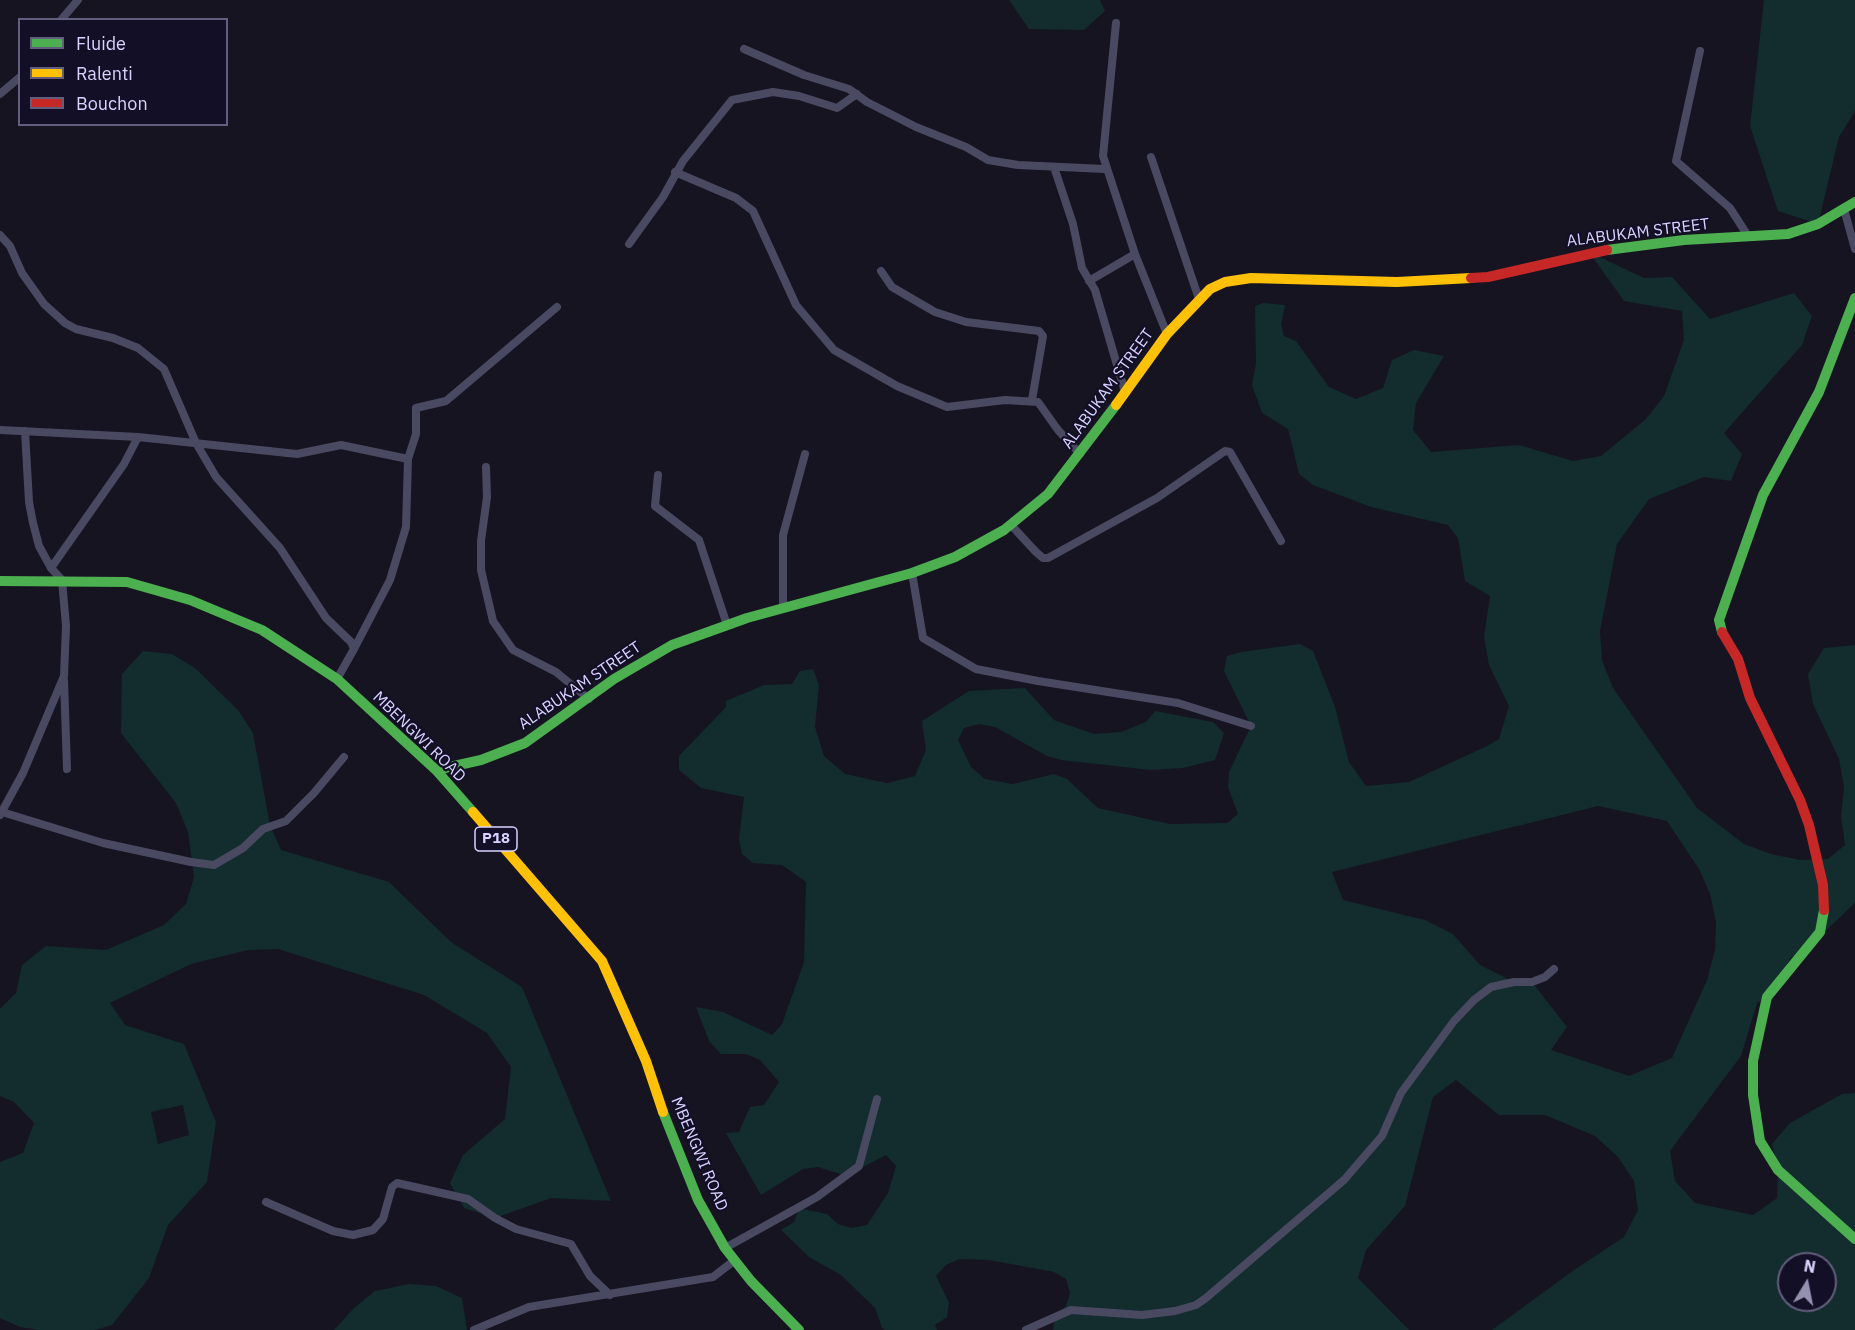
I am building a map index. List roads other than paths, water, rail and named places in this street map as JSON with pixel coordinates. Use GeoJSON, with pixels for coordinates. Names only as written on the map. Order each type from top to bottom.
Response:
{"type":"FeatureCollection","features":[{"type":"Feature","properties":{"kind":"street"},"geometry":{"type":"LineString","coordinates":[[63,18],[78,0]]}},
{"type":"Feature","properties":{"kind":"street"},"geometry":{"type":"LineString","coordinates":[[1116,23],[1103,140],[1105,169],[1135,254],[1167,334]]}},
{"type":"Feature","properties":{"kind":"street"},"geometry":{"type":"LineString","coordinates":[[744,49],[804,75],[832,81],[916,127],[966,147],[988,160],[1054,167],[1105,169]]}},
{"type":"Feature","properties":{"kind":"street"},"geometry":{"type":"LineString","coordinates":[[1700,51],[1676,160],[1730,208],[1749,236]]}},
{"type":"Feature","properties":{"kind":"street"},"geometry":{"type":"LineString","coordinates":[[0,94],[18,79]]}},
{"type":"Feature","properties":{"kind":"street"},"geometry":{"type":"LineString","coordinates":[[629,244],[663,197],[675,172],[702,134],[732,100],[773,92],[799,96],[837,108],[857,94]]}},
{"type":"Feature","properties":{"kind":"street"},"geometry":{"type":"LineString","coordinates":[[1152,157],[1199,299]]}},
{"type":"Feature","properties":{"kind":"street"},"geometry":{"type":"LineString","coordinates":[[1054,167],[1073,224],[1083,268],[1095,290],[1125,392]]}},
{"type":"Feature","properties":{"kind":"street"},"geometry":{"type":"LineString","coordinates":[[675,172],[736,198],[753,211],[796,304],[834,350],[897,386],[947,407],[1005,400],[1038,402],[1058,430],[1080,453]]}},
{"type":"Feature","properties":{"kind":"street","name":"ALABUKAM STREET"},"geometry":{"type":"LineString","coordinates":[[436,770],[481,760],[525,742],[653,654],[727,625],[912,573],[955,557],[1011,525],[1048,494],[1167,334],[1210,289],[1226,282],[1251,278],[1398,282],[1488,277],[1589,252],[1788,234],[1818,224],[1855,202]]}},
{"type":"Feature","properties":{"kind":"street"},"geometry":{"type":"LineString","coordinates":[[1844,209],[1855,249]]}},
{"type":"Feature","properties":{"kind":"street"},"geometry":{"type":"LineString","coordinates":[[0,234],[10,246],[22,273],[44,304],[65,323],[76,329],[113,338],[138,348],[164,369],[196,443],[216,477],[280,548],[315,598],[321,612],[347,636],[354,649]]}},
{"type":"Feature","properties":{"kind":"street"},"geometry":{"type":"LineString","coordinates":[[1089,280],[1135,254]]}},
{"type":"Feature","properties":{"kind":"street"},"geometry":{"type":"LineString","coordinates":[[881,271],[892,287],[935,312],[966,322],[1039,331],[1043,336],[1032,400]]}},
{"type":"Feature","properties":{"kind":"street"},"geometry":{"type":"LineString","coordinates":[[1855,298],[1819,392],[1763,495],[1719,620],[1720,629],[1738,659],[1750,698],[1800,800],[1809,825],[1823,885],[1824,920],[1820,932],[1767,997],[1754,1061],[1754,1095],[1760,1141],[1778,1170],[1855,1239]]}},
{"type":"Feature","properties":{"kind":"street"},"geometry":{"type":"LineString","coordinates":[[337,679],[390,579],[398,553],[407,518],[408,459],[416,434],[416,408],[446,400],[461,390],[557,307]]}},
{"type":"Feature","properties":{"kind":"street"},"geometry":{"type":"LineString","coordinates":[[0,430],[138,438],[297,454],[332,446],[348,446],[408,459]]}},
{"type":"Feature","properties":{"kind":"street"},"geometry":{"type":"LineString","coordinates":[[25,431],[29,502],[39,546],[51,568],[62,580],[66,626],[64,676],[67,768]]}},
{"type":"Feature","properties":{"kind":"street"},"geometry":{"type":"LineString","coordinates":[[51,568],[124,464],[138,438]]}},
{"type":"Feature","properties":{"kind":"street"},"geometry":{"type":"LineString","coordinates":[[1011,525],[1042,558],[1048,558],[1157,498],[1225,452],[1230,452],[1281,541]]}},
{"type":"Feature","properties":{"kind":"street"},"geometry":{"type":"LineString","coordinates":[[783,608],[783,535],[805,454]]}},
{"type":"Feature","properties":{"kind":"street"},"geometry":{"type":"LineString","coordinates":[[486,467],[487,508],[480,545],[481,570],[493,621],[513,650],[556,672],[589,699]]}},
{"type":"Feature","properties":{"kind":"street"},"geometry":{"type":"LineString","coordinates":[[658,475],[655,506],[699,540],[727,625]]}},
{"type":"Feature","properties":{"kind":"street"},"geometry":{"type":"LineString","coordinates":[[912,573],[923,638],[976,669],[1178,703],[1251,726]]}},
{"type":"Feature","properties":{"kind":"street","name":"MBENGWI ROAD"},"geometry":{"type":"LineString","coordinates":[[0,581],[127,582],[190,600],[262,630],[337,679],[436,770],[583,936],[602,961],[646,1061],[674,1143],[698,1200],[725,1248],[751,1281],[799,1330]]}},
{"type":"Feature","properties":{"kind":"street"},"geometry":{"type":"LineString","coordinates":[[64,676],[23,773],[1,814],[103,843],[214,865],[243,848],[263,829],[286,821],[344,757]]}},
{"type":"Feature","properties":{"kind":"street"},"geometry":{"type":"LineString","coordinates":[[1026,1330],[1071,1310],[1142,1315],[1175,1311],[1196,1305],[1344,1180],[1382,1136],[1401,1093],[1454,1021],[1474,1000],[1491,987],[1514,982],[1532,982],[1545,977],[1554,969]]}},
{"type":"Feature","properties":{"kind":"street"},"geometry":{"type":"LineString","coordinates":[[725,1248],[768,1227],[818,1197],[859,1166],[877,1099]]}},
{"type":"Feature","properties":{"kind":"street"},"geometry":{"type":"LineString","coordinates":[[266,1202],[333,1231],[353,1235],[373,1230],[383,1218],[392,1187],[397,1184],[468,1198],[495,1218],[516,1229],[571,1244],[590,1276],[610,1294]]}},
{"type":"Feature","properties":{"kind":"street"},"geometry":{"type":"LineString","coordinates":[[474,1330],[494,1319],[529,1307],[713,1277],[735,1260]]}}]}
